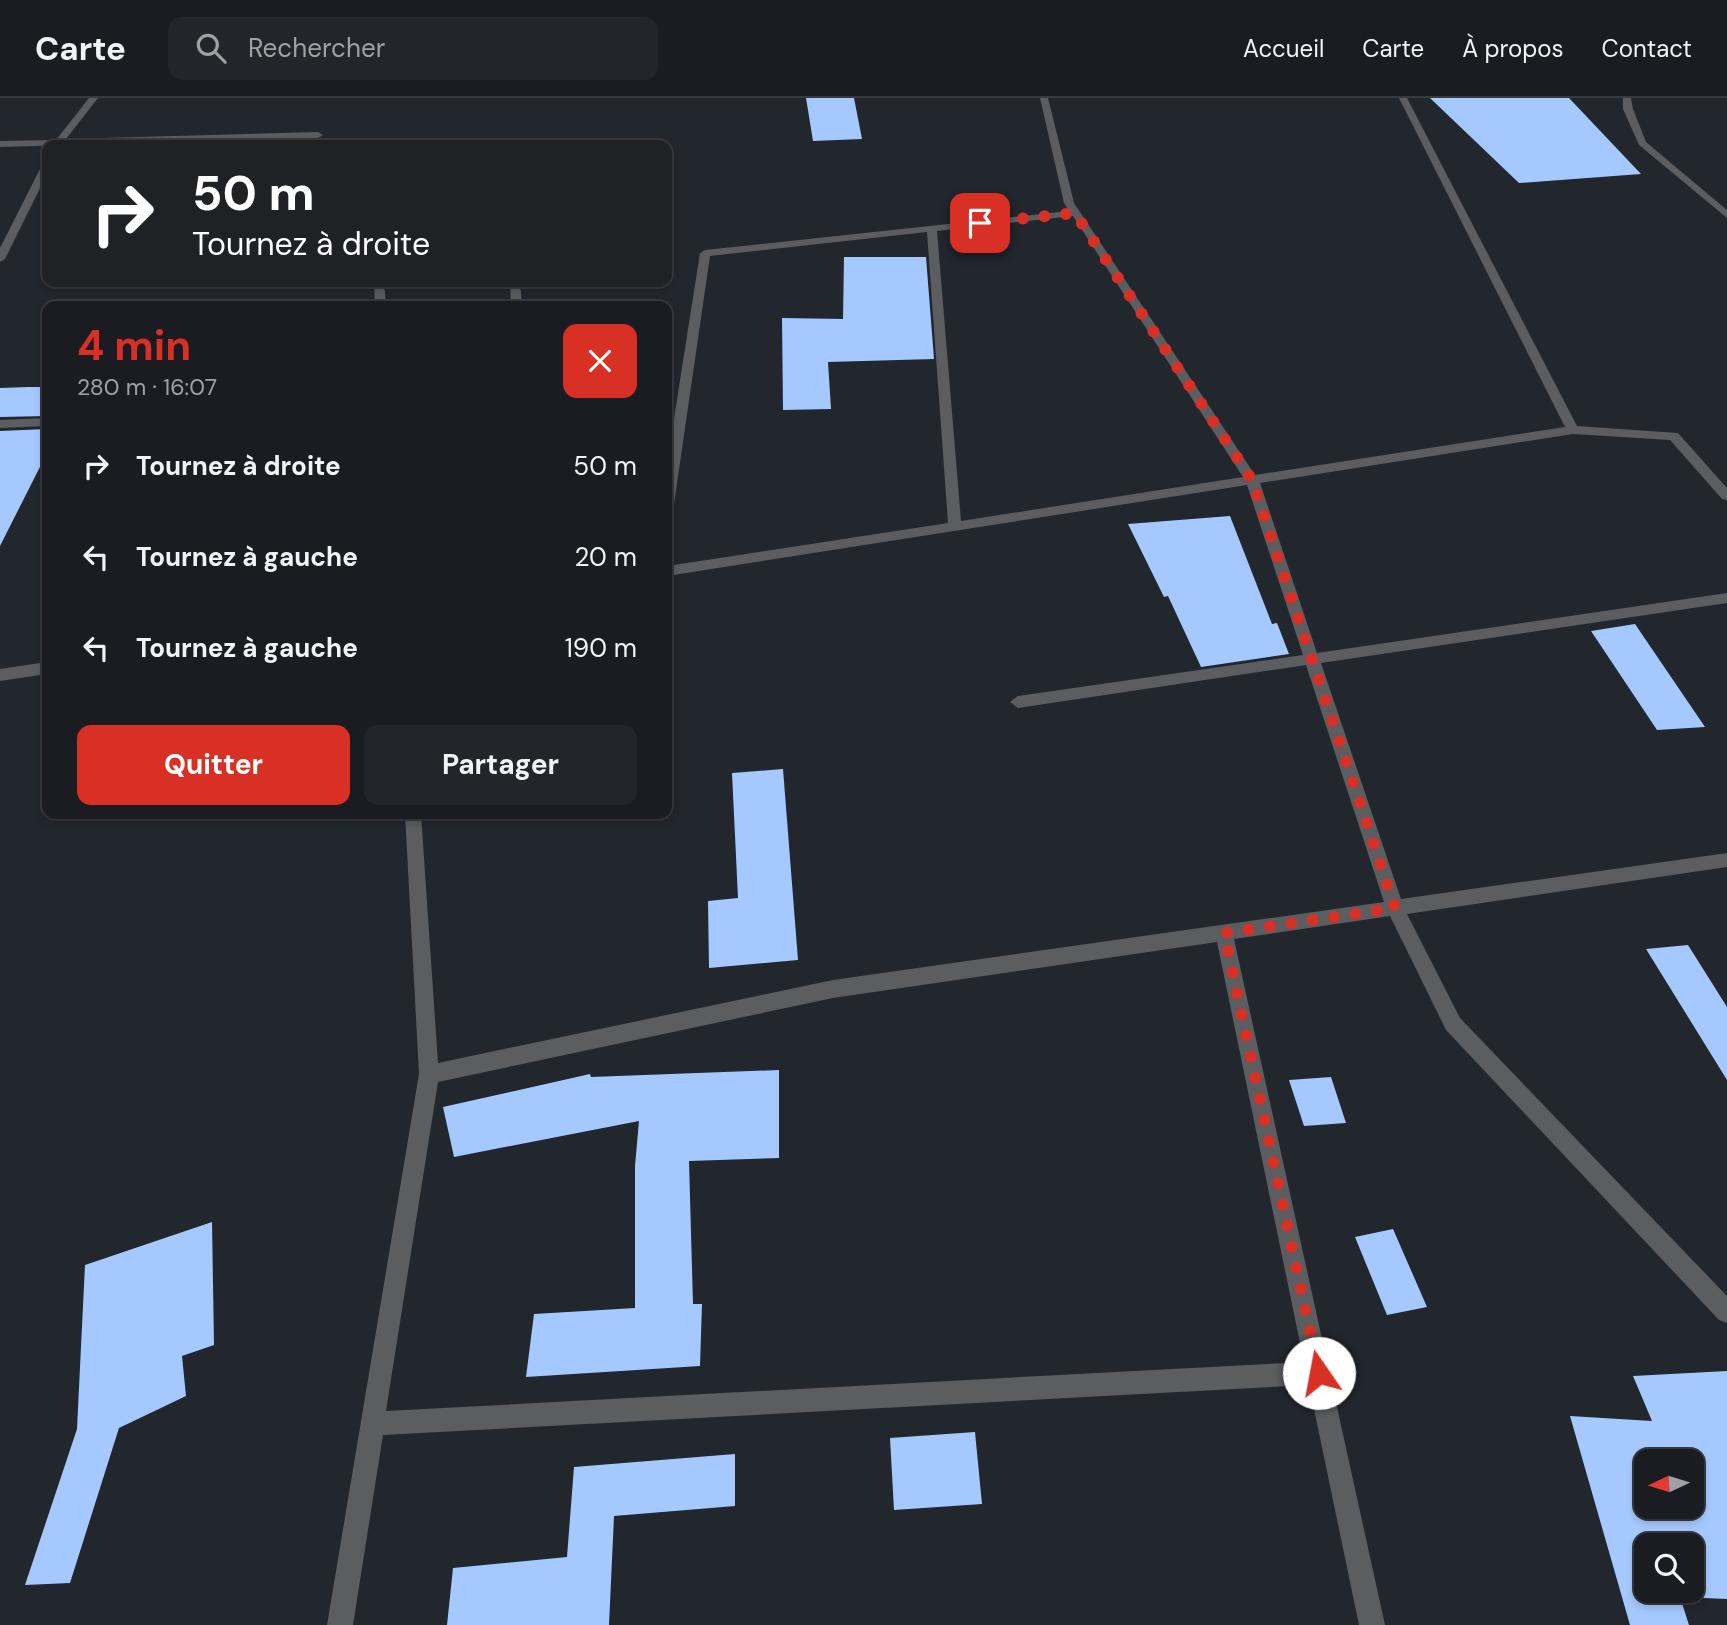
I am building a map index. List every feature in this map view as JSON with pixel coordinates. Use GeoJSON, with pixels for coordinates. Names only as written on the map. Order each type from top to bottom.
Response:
{"type":"FeatureCollection","features":[{"type":"Feature","properties":{"kind":"street"},"geometry":{"type":"LineString","coordinates":[[61,140],[94,98]]}},
{"type":"Feature","properties":{"kind":"street"},"geometry":{"type":"LineString","coordinates":[[1044,98],[1069,203],[1252,480],[1395,908],[1453,1024],[1727,1312]]}},
{"type":"Feature","properties":{"kind":"street"},"geometry":{"type":"LineString","coordinates":[[1403,98],[1573,430]]}},
{"type":"Feature","properties":{"kind":"street"},"geometry":{"type":"LineString","coordinates":[[1627,98],[1628,109],[1642,143],[1727,215]]}},
{"type":"Feature","properties":{"kind":"street"},"geometry":{"type":"LineString","coordinates":[[174,140],[318,135]]}},
{"type":"Feature","properties":{"kind":"street"},"geometry":{"type":"LineString","coordinates":[[0,144],[42,144]]}},
{"type":"Feature","properties":{"kind":"street"},"geometry":{"type":"LineString","coordinates":[[0,259],[42,174]]}},
{"type":"Feature","properties":{"kind":"street"},"geometry":{"type":"LineString","coordinates":[[672,471],[705,254],[1075,213]]}},
{"type":"Feature","properties":{"kind":"street"},"geometry":{"type":"LineString","coordinates":[[932,229],[955,526]]}},
{"type":"Feature","properties":{"kind":"street"},"geometry":{"type":"LineString","coordinates":[[672,391],[684,391]]}},
{"type":"Feature","properties":{"kind":"street"},"geometry":{"type":"LineString","coordinates":[[0,424],[42,422]]}},
{"type":"Feature","properties":{"kind":"street"},"geometry":{"type":"LineString","coordinates":[[672,570],[1573,430],[1674,436],[1727,496]]}},
{"type":"Feature","properties":{"kind":"street"},"geometry":{"type":"LineString","coordinates":[[1018,702],[1727,598]]}},
{"type":"Feature","properties":{"kind":"street"},"geometry":{"type":"LineString","coordinates":[[0,675],[42,669]]}},
{"type":"Feature","properties":{"kind":"street"},"geometry":{"type":"LineString","coordinates":[[340,1625],[429,1074],[413,819]]}},
{"type":"Feature","properties":{"kind":"street"},"geometry":{"type":"LineString","coordinates":[[429,1074],[833,989],[1727,860]]}},
{"type":"Feature","properties":{"kind":"street"},"geometry":{"type":"LineString","coordinates":[[1224,933],[1372,1625]]}},
{"type":"Feature","properties":{"kind":"street"},"geometry":{"type":"LineString","coordinates":[[373,1424],[1319,1373]]}},
{"type":"Feature","properties":{"kind":"building"},"geometry":{"type":"Polygon","coordinates":[[[806,98],[854,98],[862,139],[813,141],[806,98]]]}},
{"type":"Feature","properties":{"kind":"building"},"geometry":{"type":"Polygon","coordinates":[[[1430,98],[1569,98],[1641,174],[1519,183],[1430,98]]]}},
{"type":"Feature","properties":{"kind":"building"},"geometry":{"type":"Polygon","coordinates":[[[844,257],[926,257],[934,359],[828,362],[831,409],[783,410],[782,318],[843,319],[844,257]]]}},
{"type":"Feature","properties":{"kind":"building"},"geometry":{"type":"Polygon","coordinates":[[[42,387],[42,416],[0,417],[0,388],[42,387]]]}},
{"type":"Feature","properties":{"kind":"building"},"geometry":{"type":"Polygon","coordinates":[[[42,429],[42,463],[0,546],[0,431],[42,429]]]}},
{"type":"Feature","properties":{"kind":"building"},"geometry":{"type":"Polygon","coordinates":[[[1230,516],[1272,624],[1277,623],[1289,654],[1201,667],[1168,596],[1164,597],[1128,524],[1230,516]]]}},
{"type":"Feature","properties":{"kind":"building"},"geometry":{"type":"Polygon","coordinates":[[[1635,624],[1705,727],[1657,730],[1591,631],[1635,624]]]}},
{"type":"Feature","properties":{"kind":"building"},"geometry":{"type":"Polygon","coordinates":[[[783,769],[798,960],[709,968],[708,901],[738,898],[732,773],[783,769]]]}},
{"type":"Feature","properties":{"kind":"building"},"geometry":{"type":"Polygon","coordinates":[[[1688,945],[1727,1007],[1727,1080],[1646,949],[1688,945]]]}},
{"type":"Feature","properties":{"kind":"building"},"geometry":{"type":"Polygon","coordinates":[[[779,1070],[779,1158],[689,1161],[693,1304],[702,1304],[700,1366],[526,1377],[534,1314],[635,1308],[635,1166],[639,1121],[454,1157],[443,1107],[590,1074],[591,1077],[779,1070]]]}},
{"type":"Feature","properties":{"kind":"building"},"geometry":{"type":"Polygon","coordinates":[[[1331,1077],[1346,1123],[1304,1126],[1289,1080],[1331,1077]]]}},
{"type":"Feature","properties":{"kind":"building"},"geometry":{"type":"Polygon","coordinates":[[[212,1222],[214,1345],[182,1356],[186,1396],[119,1428],[70,1583],[25,1585],[77,1429],[85,1265],[212,1222]]]}},
{"type":"Feature","properties":{"kind":"building"},"geometry":{"type":"Polygon","coordinates":[[[1393,1229],[1427,1307],[1387,1315],[1355,1237],[1393,1229]]]}},
{"type":"Feature","properties":{"kind":"building"},"geometry":{"type":"Polygon","coordinates":[[[1727,1371],[1727,1599],[1704,1598],[1704,1533],[1634,1533],[1634,1603],[1682,1603],[1689,1625],[1630,1625],[1570,1416],[1652,1421],[1633,1376],[1727,1371]]]}},
{"type":"Feature","properties":{"kind":"building"},"geometry":{"type":"Polygon","coordinates":[[[975,1432],[982,1504],[894,1510],[890,1438],[975,1432]]]}},
{"type":"Feature","properties":{"kind":"building"},"geometry":{"type":"Polygon","coordinates":[[[735,1454],[735,1506],[614,1516],[609,1625],[447,1625],[453,1568],[567,1557],[574,1467],[735,1454]]]}},
{"type":"Feature","properties":{"kind":"route"},"geometry":{"type":"LineString","coordinates":[[980,223],[1075,213],[1252,480],[1395,908],[1224,933],[1319,1373]]}}]}
